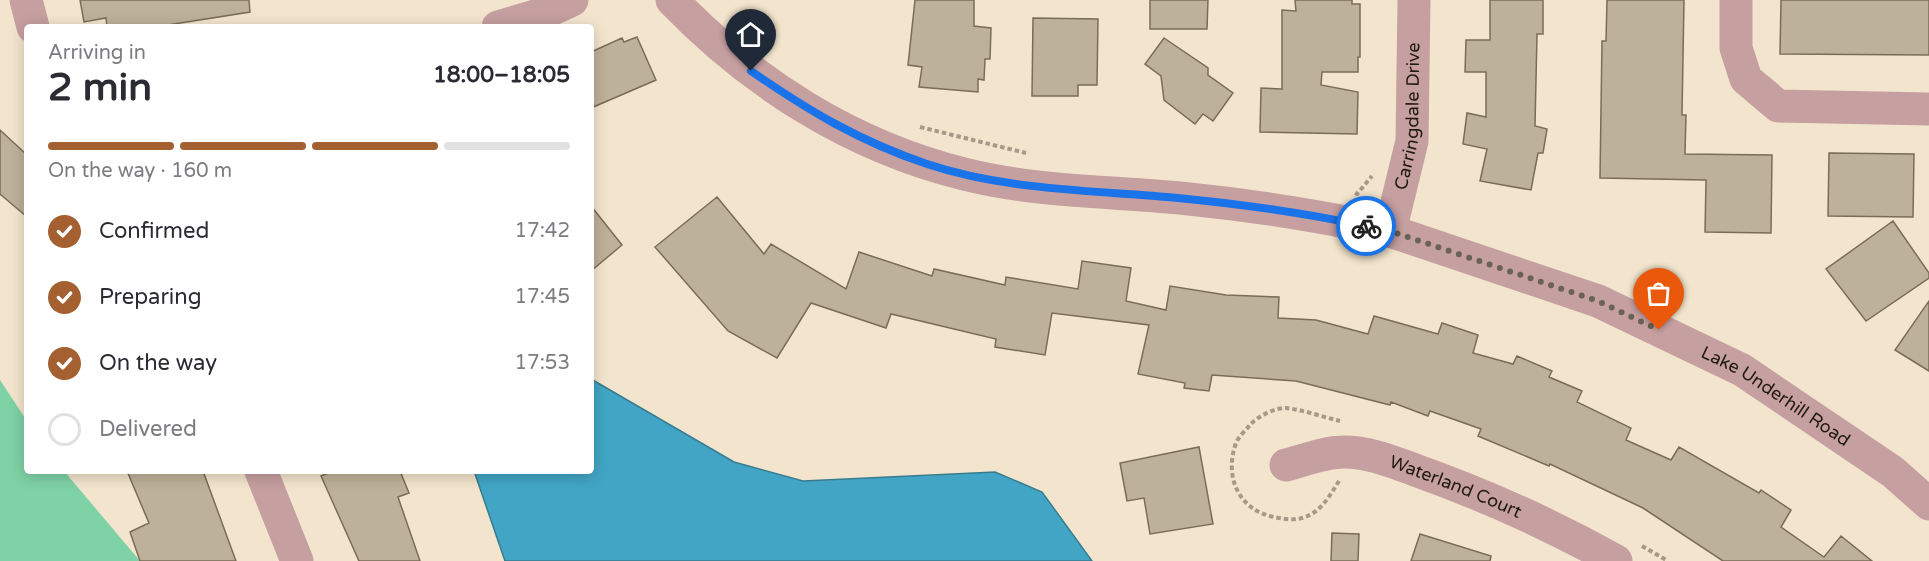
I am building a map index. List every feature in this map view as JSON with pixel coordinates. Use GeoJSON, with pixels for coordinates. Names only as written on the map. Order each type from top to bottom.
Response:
{"type":"FeatureCollection","features":[{"type":"Feature","properties":{"kind":"street"},"geometry":{"type":"LineString","coordinates":[[26,0],[32,24]]}},
{"type":"Feature","properties":{"kind":"street"},"geometry":{"type":"LineString","coordinates":[[508,24],[542,14],[572,0]]}},
{"type":"Feature","properties":{"kind":"street","name":"Lake Underhill Road"},"geometry":{"type":"LineString","coordinates":[[672,0],[721,46],[785,95],[823,119],[853,134],[928,164],[966,174],[1041,188],[1210,202],[1324,218],[1390,231],[1598,301],[1742,370],[1893,472],[1929,504]]}},
{"type":"Feature","properties":{"kind":"street","name":"Carringdale Drive"},"geometry":{"type":"LineString","coordinates":[[1390,231],[1412,141],[1414,0]]}},
{"type":"Feature","properties":{"kind":"street"},"geometry":{"type":"LineString","coordinates":[[1736,0],[1736,48],[1746,79],[1778,106],[1929,109]]}},
{"type":"Feature","properties":{"kind":"street","name":"Waterland Court"},"geometry":{"type":"LineString","coordinates":[[1286,465],[1331,453],[1345,452],[1360,453],[1389,461],[1511,508],[1616,561]]}},
{"type":"Feature","properties":{"kind":"street"},"geometry":{"type":"LineString","coordinates":[[262,474],[297,561]]}},
{"type":"Feature","properties":{"kind":"path"},"geometry":{"type":"LineString","coordinates":[[912,124],[1031,155]]}},
{"type":"Feature","properties":{"kind":"path"},"geometry":{"type":"LineString","coordinates":[[1347,192],[1357,194],[1375,171]]}},
{"type":"Feature","properties":{"kind":"green space"},"geometry":{"type":"Polygon","coordinates":[[[0,380],[24,416],[24,474],[67,474],[140,561],[0,561],[0,380]]]}},
{"type":"Feature","properties":{"kind":"water"},"geometry":{"type":"Polygon","coordinates":[[[594,381],[734,462],[803,481],[995,472],[1042,492],[1092,561],[505,561],[475,474],[594,474],[594,381]]]}},
{"type":"Feature","properties":{"kind":"building"},"geometry":{"type":"Polygon","coordinates":[[[80,0],[249,0],[250,12],[174,24],[107,24],[106,18],[84,22],[80,0]]]}},
{"type":"Feature","properties":{"kind":"building"},"geometry":{"type":"Polygon","coordinates":[[[915,0],[974,0],[974,26],[991,28],[990,59],[985,59],[984,80],[978,79],[978,92],[919,87],[922,67],[908,65],[915,0]]]}},
{"type":"Feature","properties":{"kind":"building"},"geometry":{"type":"Polygon","coordinates":[[[1150,0],[1208,0],[1207,29],[1150,29],[1150,0]]]}},
{"type":"Feature","properties":{"kind":"building"},"geometry":{"type":"Polygon","coordinates":[[[1295,0],[1352,0],[1352,4],[1360,4],[1358,72],[1322,72],[1321,85],[1358,92],[1357,134],[1260,132],[1261,88],[1282,89],[1282,10],[1296,11],[1295,0]]]}},
{"type":"Feature","properties":{"kind":"building"},"geometry":{"type":"Polygon","coordinates":[[[1490,0],[1543,0],[1543,34],[1537,34],[1535,126],[1547,129],[1543,153],[1538,153],[1531,190],[1480,181],[1487,149],[1463,144],[1467,113],[1486,117],[1486,72],[1465,72],[1466,40],[1490,40],[1490,0]]]}},
{"type":"Feature","properties":{"kind":"building"},"geometry":{"type":"Polygon","coordinates":[[[1607,0],[1684,0],[1682,115],[1686,115],[1685,154],[1772,155],[1771,233],[1705,232],[1706,180],[1600,178],[1602,41],[1606,41],[1607,0]]]}},
{"type":"Feature","properties":{"kind":"building"},"geometry":{"type":"Polygon","coordinates":[[[1781,0],[1929,0],[1929,55],[1780,54],[1781,0]]]}},
{"type":"Feature","properties":{"kind":"building"},"geometry":{"type":"Polygon","coordinates":[[[1033,18],[1098,19],[1097,85],[1078,85],[1078,96],[1032,96],[1033,18]]]}},
{"type":"Feature","properties":{"kind":"building"},"geometry":{"type":"Polygon","coordinates":[[[637,37],[656,80],[594,107],[594,51],[622,38],[624,42],[637,37]]]}},
{"type":"Feature","properties":{"kind":"building"},"geometry":{"type":"Polygon","coordinates":[[[1164,38],[1208,68],[1208,75],[1233,93],[1213,121],[1203,114],[1195,124],[1164,100],[1161,76],[1145,64],[1164,38]]]}},
{"type":"Feature","properties":{"kind":"building"},"geometry":{"type":"Polygon","coordinates":[[[0,130],[24,152],[24,214],[0,194],[0,130]]]}},
{"type":"Feature","properties":{"kind":"building"},"geometry":{"type":"Polygon","coordinates":[[[1829,153],[1914,154],[1913,217],[1828,216],[1829,153]]]}},
{"type":"Feature","properties":{"kind":"building"},"geometry":{"type":"Polygon","coordinates":[[[717,197],[764,254],[771,244],[846,289],[859,252],[932,276],[934,269],[1005,285],[1006,277],[1078,289],[1082,261],[1131,268],[1126,301],[1166,310],[1170,286],[1226,295],[1279,297],[1278,318],[1316,320],[1368,334],[1374,316],[1438,334],[1442,323],[1478,335],[1473,353],[1513,364],[1517,356],[1552,371],[1549,377],[1582,391],[1577,402],[1631,428],[1626,440],[1671,460],[1679,447],[1759,493],[1761,490],[1791,510],[1781,527],[1824,557],[1841,536],[1872,561],[1723,561],[1643,508],[1550,464],[1549,466],[1478,436],[1481,429],[1430,411],[1428,416],[1391,402],[1390,405],[1296,381],[1212,375],[1209,391],[1184,388],[1185,383],[1138,374],[1149,325],[1052,313],[1045,355],[995,347],[996,339],[891,314],[886,328],[811,303],[777,358],[728,331],[655,247],[717,197]]]}},
{"type":"Feature","properties":{"kind":"building"},"geometry":{"type":"Polygon","coordinates":[[[594,210],[622,245],[594,268],[594,210]]]}},
{"type":"Feature","properties":{"kind":"building"},"geometry":{"type":"Polygon","coordinates":[[[1893,221],[1929,273],[1929,278],[1866,321],[1826,269],[1893,221]]]}},
{"type":"Feature","properties":{"kind":"building"},"geometry":{"type":"Polygon","coordinates":[[[1929,301],[1929,371],[1895,350],[1929,301]]]}},
{"type":"Feature","properties":{"kind":"building"},"geometry":{"type":"Polygon","coordinates":[[[1199,447],[1213,524],[1150,534],[1144,498],[1127,501],[1120,463],[1199,447]]]}},
{"type":"Feature","properties":{"kind":"building"},"geometry":{"type":"Polygon","coordinates":[[[128,474],[204,474],[236,561],[140,561],[130,532],[149,523],[128,474]]]}},
{"type":"Feature","properties":{"kind":"building"},"geometry":{"type":"Polygon","coordinates":[[[326,474],[401,474],[409,493],[398,497],[420,561],[359,561],[321,476],[326,474]]]}},
{"type":"Feature","properties":{"kind":"building"},"geometry":{"type":"Polygon","coordinates":[[[1332,533],[1359,534],[1358,561],[1331,561],[1332,533]]]}},
{"type":"Feature","properties":{"kind":"building"},"geometry":{"type":"Polygon","coordinates":[[[1420,534],[1491,556],[1490,561],[1411,561],[1420,534]]]}},
{"type":"Feature","properties":{"kind":"way so far"},"geometry":{"type":"LineString","coordinates":[[1366,226],[1390,231],[1598,301],[1659,330]]}},
{"type":"Feature","properties":{"kind":"route"},"geometry":{"type":"LineString","coordinates":[[751,71],[823,119],[853,134],[928,164],[966,174],[1041,188],[1178,198],[1366,226]]}}]}
